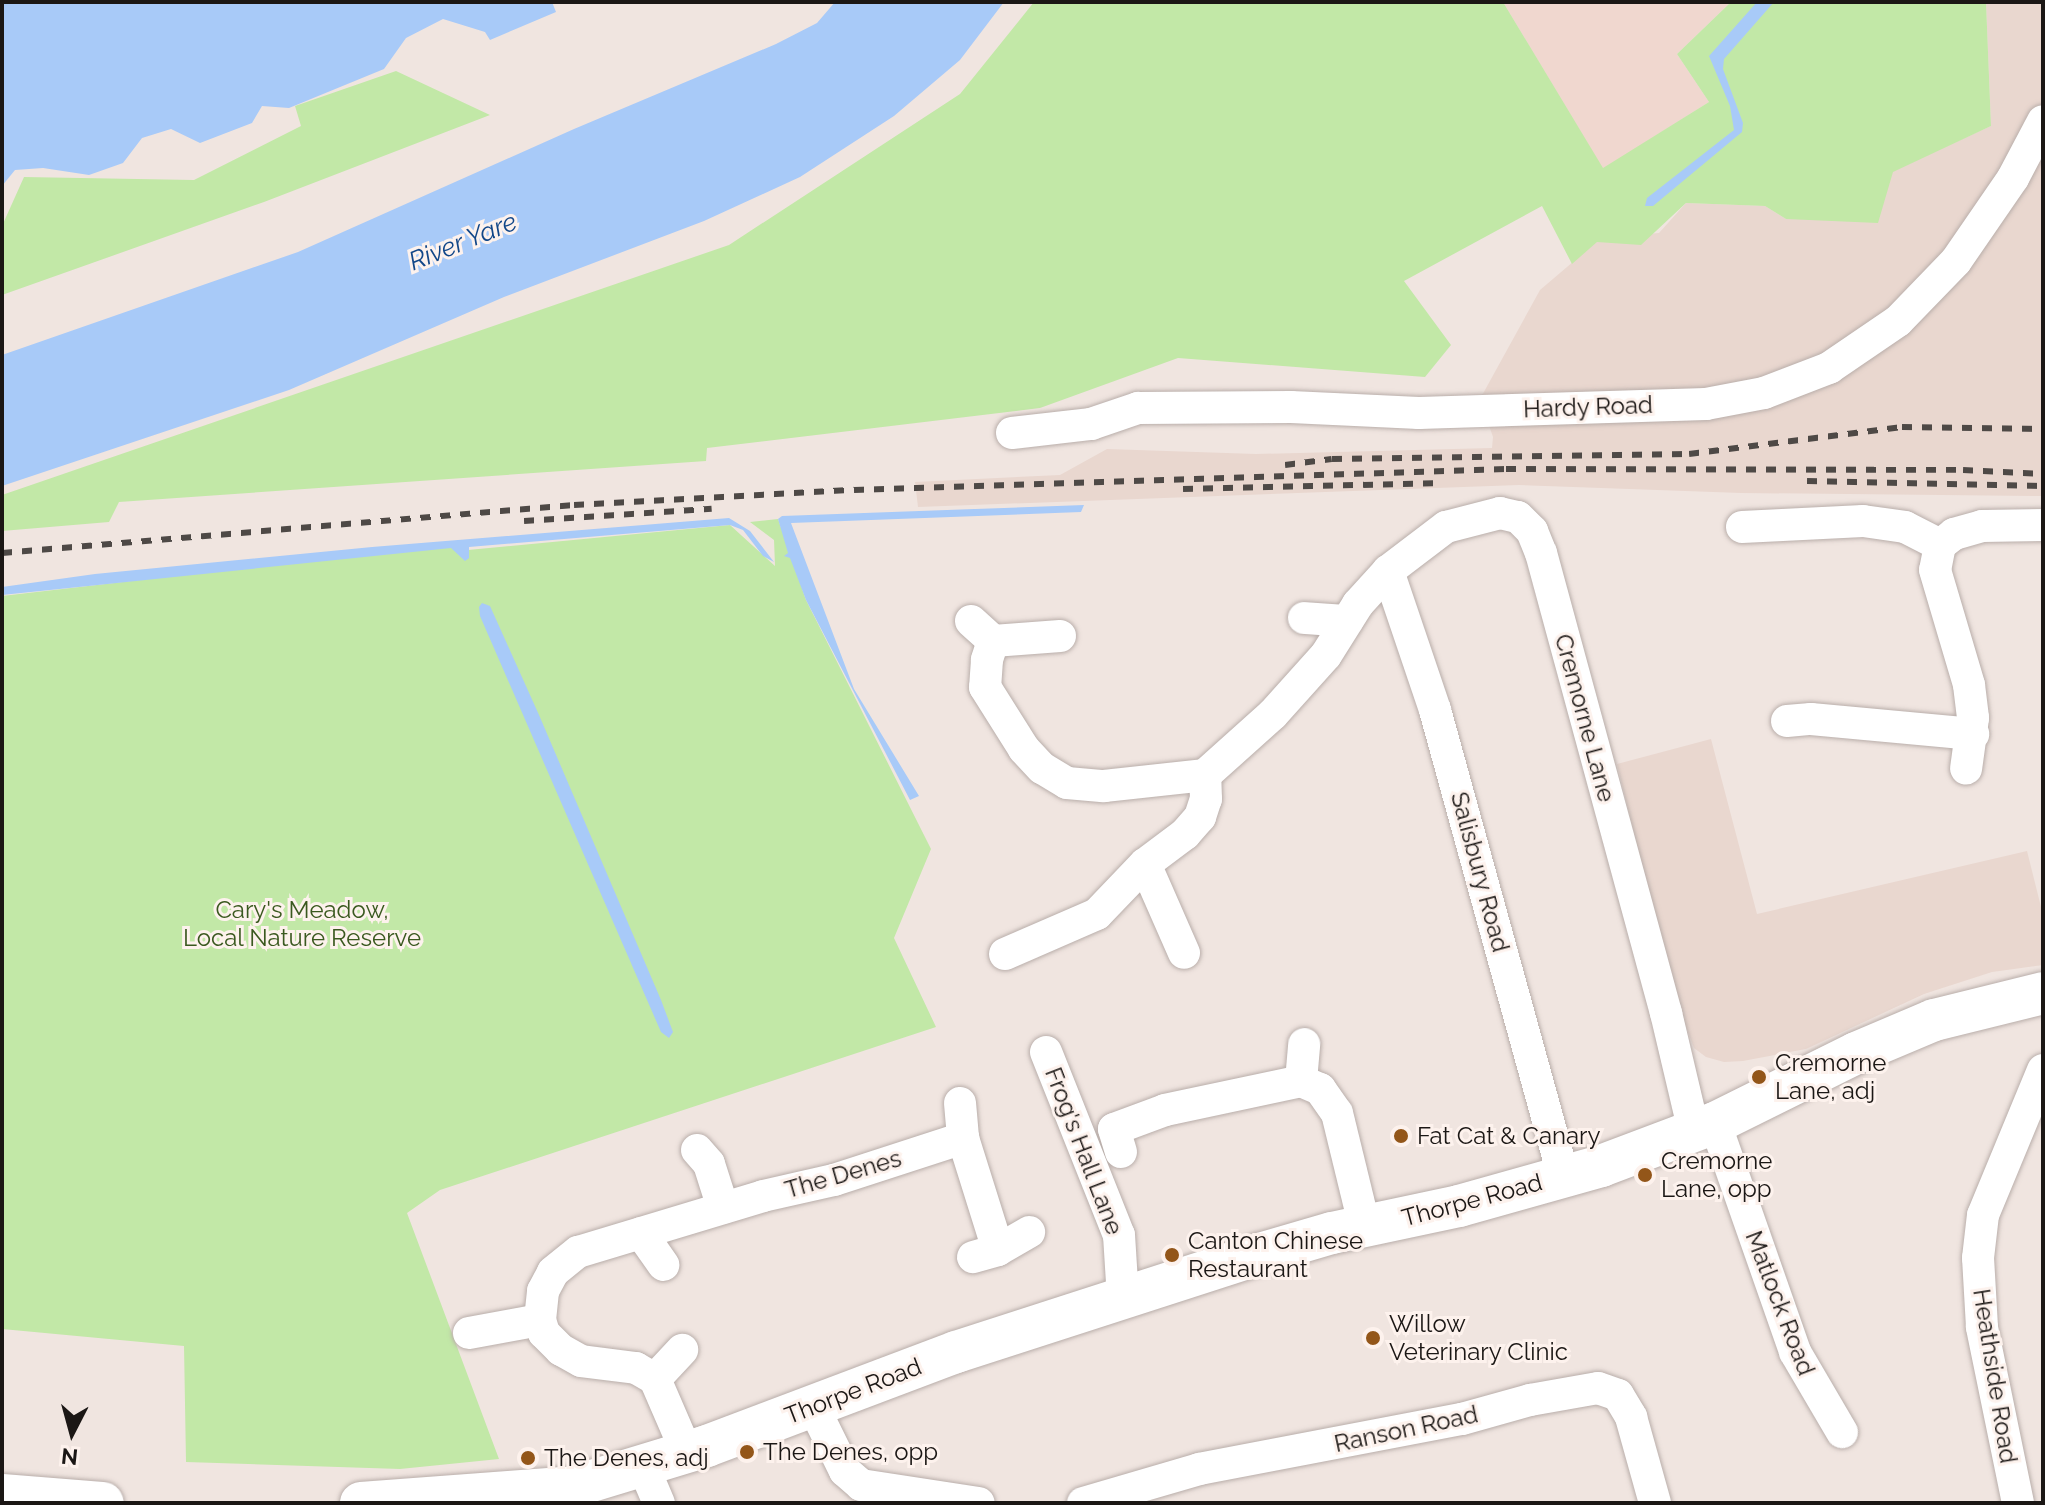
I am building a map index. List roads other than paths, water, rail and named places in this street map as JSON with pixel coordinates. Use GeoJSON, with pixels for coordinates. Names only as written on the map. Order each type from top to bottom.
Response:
{"type":"FeatureCollection","features":[{"type":"Feature","properties":{"kind":"main road","name":"Thorpe Road"},"geometry":{"type":"LineString","coordinates":[[361,1503],[572,1487],[652,1485],[687,1453],[956,1352],[1307,1240],[1365,1228],[1563,1176],[1704,1127],[1856,1053],[1934,1020],[2043,993]]}},
{"type":"Feature","properties":{"kind":"main road","name":"Thorpe Road"},"geometry":{"type":"LineString","coordinates":[[533,1503],[572,1487]]}},
{"type":"Feature","properties":{"kind":"main road"},"geometry":{"type":"LineString","coordinates":[[2,1495],[103,1503]]}},
{"type":"Feature","properties":{"kind":"street","name":"Hardy Road"},"geometry":{"type":"LineString","coordinates":[[1012,433],[1091,424],[1138,408],[1291,407],[1419,413],[1706,404],[1764,393],[1829,368],[1898,321],[1956,261],[2013,178],[2043,121]]}},
{"type":"Feature","properties":{"kind":"street","name":"Cremorne Lane"},"geometry":{"type":"LineString","coordinates":[[1205,775],[1273,714],[1326,655],[1358,604],[1388,571],[1446,527],[1500,513],[1518,517],[1532,531],[1666,1013],[1704,1127]]}},
{"type":"Feature","properties":{"kind":"street"},"geometry":{"type":"LineString","coordinates":[[1759,532],[1863,521],[1905,527],[1940,545]]}},
{"type":"Feature","properties":{"kind":"street"},"geometry":{"type":"LineString","coordinates":[[1966,769],[1973,734],[1969,685],[1935,570],[1940,545],[1954,534],[1982,526],[2043,525]]}},
{"type":"Feature","properties":{"kind":"street","name":"Salisbury Road"},"geometry":{"type":"LineString","coordinates":[[1388,571],[1435,710],[1563,1176]]}},
{"type":"Feature","properties":{"kind":"street"},"geometry":{"type":"LineString","coordinates":[[1304,618],[1347,621]]}},
{"type":"Feature","properties":{"kind":"street"},"geometry":{"type":"LineString","coordinates":[[1005,954],[1097,914],[1145,864],[1185,834],[1200,817],[1206,799],[1205,775],[1104,786],[1067,783],[1042,768],[1024,749],[985,687],[982,631],[1060,636]]}},
{"type":"Feature","properties":{"kind":"street"},"geometry":{"type":"LineString","coordinates":[[1787,721],[1811,719],[1973,734]]}},
{"type":"Feature","properties":{"kind":"street"},"geometry":{"type":"LineString","coordinates":[[1145,864],[1184,953]]}},
{"type":"Feature","properties":{"kind":"street"},"geometry":{"type":"LineString","coordinates":[[1301,1081],[1304,1044]]}},
{"type":"Feature","properties":{"kind":"street","name":"Frog's Hall Lane"},"geometry":{"type":"LineString","coordinates":[[1046,1052],[1119,1235],[1123,1298]]}},
{"type":"Feature","properties":{"kind":"street","name":"Heathside Road"},"geometry":{"type":"LineString","coordinates":[[2018,1503],[1982,1327],[1978,1258],[1983,1215],[2043,1070]]}},
{"type":"Feature","properties":{"kind":"street"},"geometry":{"type":"LineString","coordinates":[[1121,1152],[1114,1129],[1165,1110],[1301,1081],[1320,1089],[1337,1113],[1365,1228]]}},
{"type":"Feature","properties":{"kind":"street"},"geometry":{"type":"LineString","coordinates":[[960,1103],[963,1138],[986,1254],[1029,1232]]}},
{"type":"Feature","properties":{"kind":"street","name":"Matlock Road"},"geometry":{"type":"LineString","coordinates":[[1704,1127],[1795,1352],[1842,1432]]}},
{"type":"Feature","properties":{"kind":"street","name":"The Denes"},"geometry":{"type":"LineString","coordinates":[[540,1320],[543,1291],[553,1272],[578,1252],[723,1208],[834,1180],[963,1138]]}},
{"type":"Feature","properties":{"kind":"street"},"geometry":{"type":"LineString","coordinates":[[697,1150],[709,1164],[723,1208]]}},
{"type":"Feature","properties":{"kind":"street"},"geometry":{"type":"LineString","coordinates":[[641,1233],[663,1265]]}},
{"type":"Feature","properties":{"kind":"street"},"geometry":{"type":"LineString","coordinates":[[469,1333],[540,1320],[544,1333],[561,1350],[581,1361],[636,1368],[655,1379],[687,1453]]}},
{"type":"Feature","properties":{"kind":"street"},"geometry":{"type":"LineString","coordinates":[[655,1379],[682,1350]]}},
{"type":"Feature","properties":{"kind":"street","name":"Ranson Road"},"geometry":{"type":"LineString","coordinates":[[1083,1503],[1199,1469],[1462,1419],[1530,1400],[1598,1388],[1618,1395],[1631,1417],[1655,1503]]}},
{"type":"Feature","properties":{"kind":"street"},"geometry":{"type":"LineString","coordinates":[[813,1406],[845,1471],[876,1496],[979,1503]]}},
{"type":"Feature","properties":{"kind":"water"},"geometry":{"type":"Polygon","coordinates":[[[2,2],[552,2],[556,12],[490,40],[485,32],[443,19],[406,38],[384,69],[289,108],[262,106],[252,123],[200,143],[171,129],[142,138],[123,163],[89,175],[43,168],[15,170],[2,186],[2,2]]]}},
{"type":"Feature","properties":{"kind":"water","name":"River Yare"},"geometry":{"type":"Polygon","coordinates":[[[835,2],[1004,2],[960,60],[894,116],[800,177],[704,221],[504,297],[289,390],[2,486],[2,355],[298,252],[574,129],[776,44],[817,23],[835,2]]]}},
{"type":"Feature","properties":{"kind":"water"},"geometry":{"type":"Polygon","coordinates":[[[1757,2],[1774,2],[1724,59],[1723,69],[1743,123],[1742,132],[1653,206],[1645,206],[1647,198],[1734,130],[1730,106],[1709,56],[1757,2]]]}},
{"type":"Feature","properties":{"kind":"water"},"geometry":{"type":"Polygon","coordinates":[[[1084,505],[1081,512],[791,523],[854,689],[919,796],[910,800],[806,600],[790,558],[784,556],[788,553],[778,519],[782,516],[1084,505]]]}},
{"type":"Feature","properties":{"kind":"water"},"geometry":{"type":"Polygon","coordinates":[[[729,518],[750,531],[774,562],[763,556],[743,530],[730,525],[469,547],[469,558],[465,561],[451,548],[2,595],[2,587],[95,574],[372,547],[729,518]]]}},
{"type":"Feature","properties":{"kind":"water"},"geometry":{"type":"Polygon","coordinates":[[[482,603],[490,606],[539,715],[661,1000],[673,1032],[669,1038],[661,1032],[480,616],[482,603]]]}},
{"type":"Feature","properties":{"kind":"railway"},"geometry":{"type":"LineString","coordinates":[[1285,465],[1332,459],[1689,454],[1902,427],[2043,429]]}},
{"type":"Feature","properties":{"kind":"railway"},"geometry":{"type":"LineString","coordinates":[[2,553],[574,505],[854,490],[1506,469],[1963,470],[2043,474]]}},
{"type":"Feature","properties":{"kind":"railway"},"geometry":{"type":"LineString","coordinates":[[1807,481],[2043,486]]}},
{"type":"Feature","properties":{"kind":"railway"},"geometry":{"type":"LineString","coordinates":[[1183,489],[1443,483]]}},
{"type":"Feature","properties":{"kind":"railway"},"geometry":{"type":"LineString","coordinates":[[524,521],[712,509]]}},
{"type":"Feature","properties":{"kind":"place","name":"Cremorne Lane, adj"},"geometry":{"type":"Point","coordinates":[1759,1077]}},
{"type":"Feature","properties":{"kind":"place","name":"Fat Cat & Canary"},"geometry":{"type":"Point","coordinates":[1401,1136]}},
{"type":"Feature","properties":{"kind":"place","name":"Cremorne Lane, opp"},"geometry":{"type":"Point","coordinates":[1645,1175]}},
{"type":"Feature","properties":{"kind":"place","name":"Canton Chinese Restaurant"},"geometry":{"type":"Point","coordinates":[1172,1255]}},
{"type":"Feature","properties":{"kind":"place","name":"Willow Veterinary Clinic"},"geometry":{"type":"Point","coordinates":[1373,1338]}},
{"type":"Feature","properties":{"kind":"place","name":"The Denes, opp"},"geometry":{"type":"Point","coordinates":[747,1452]}},
{"type":"Feature","properties":{"kind":"place","name":"The Denes, adj"},"geometry":{"type":"Point","coordinates":[528,1458]}},
{"type":"Feature","properties":{"kind":"park label","name":"Cary's Meadow, Local Nature Reserve"},"geometry":{"type":"Point","coordinates":[302,924]}}]}
